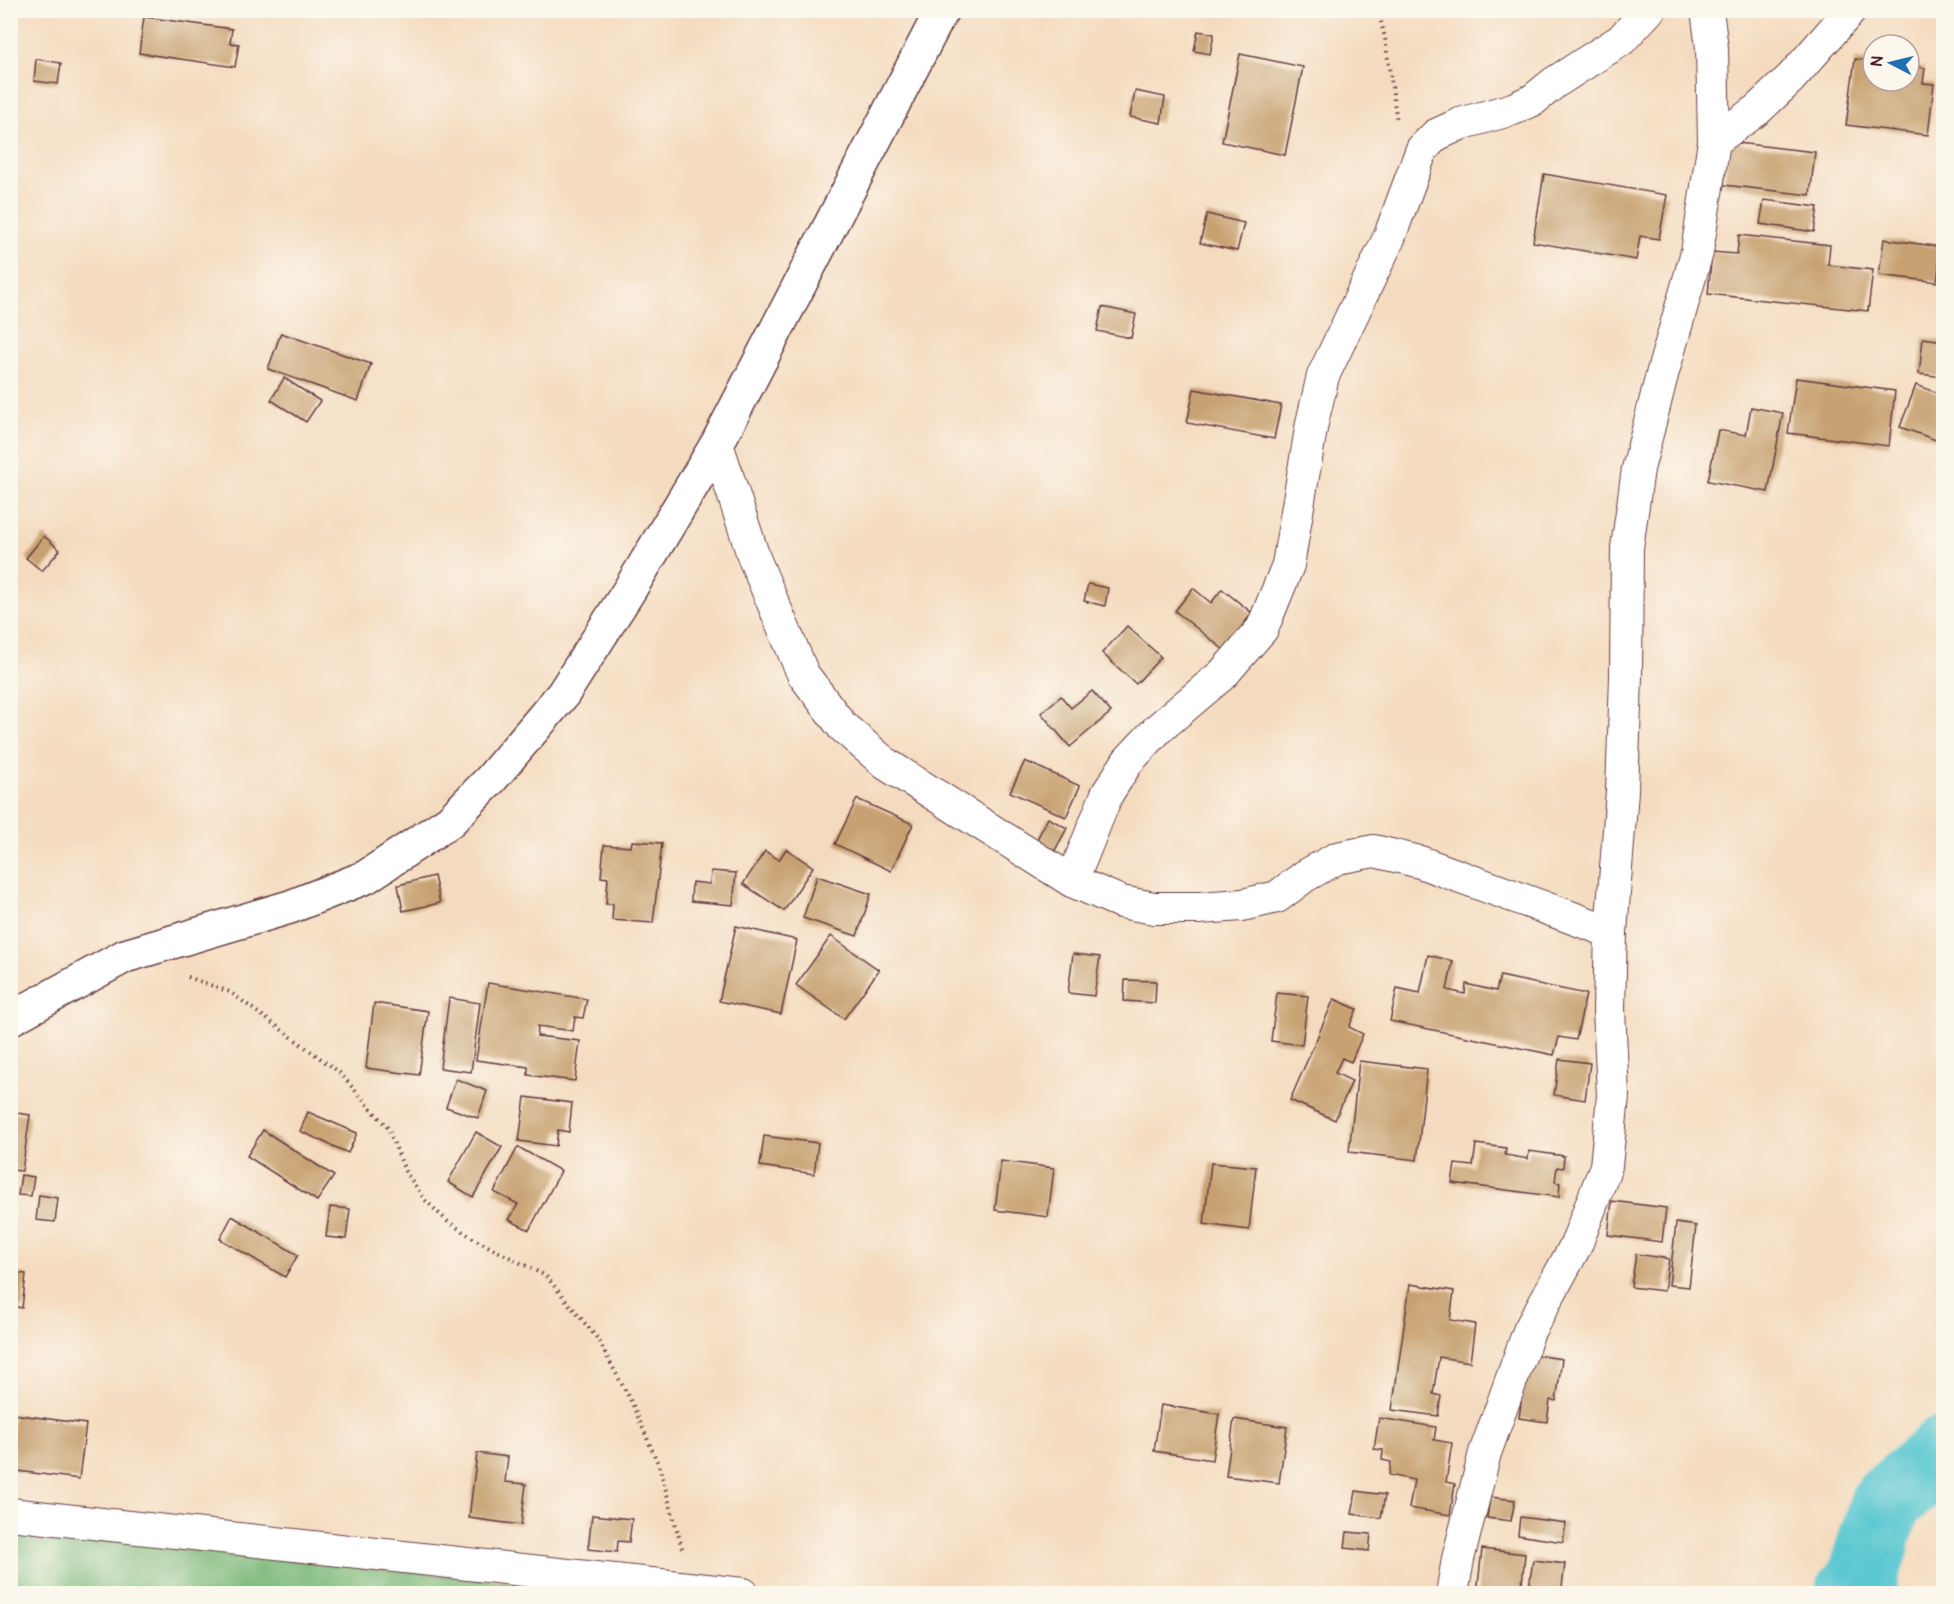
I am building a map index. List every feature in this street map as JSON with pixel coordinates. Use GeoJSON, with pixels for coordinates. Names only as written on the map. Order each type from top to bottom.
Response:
{"type":"FeatureCollection","features":[{"type":"Feature","properties":{"kind":"street"},"geometry":{"type":"LineString","coordinates":[[10,1019],[125,956],[290,907],[366,877],[450,820],[491,779],[563,694],[630,589],[717,444],[942,10]]}},
{"type":"Feature","properties":{"kind":"street"},"geometry":{"type":"LineString","coordinates":[[1072,881],[1107,794],[1128,761],[1158,729],[1223,674],[1262,629],[1288,565],[1312,423],[1323,376],[1389,238],[1422,149],[1436,135],[1533,100],[1554,83],[1621,40],[1649,10]]}},
{"type":"Feature","properties":{"kind":"street"},"geometry":{"type":"LineString","coordinates":[[1452,1593],[1458,1559],[1485,1453],[1529,1331],[1575,1245],[1606,1166],[1613,1096],[1609,1009],[1611,932],[1623,791],[1628,548],[1640,459],[1697,252],[1714,141],[1712,48],[1707,10]]}},
{"type":"Feature","properties":{"kind":"street"},"geometry":{"type":"LineString","coordinates":[[1714,141],[1757,110],[1821,46],[1851,10]]}},
{"type":"Feature","properties":{"kind":"street"},"geometry":{"type":"LineString","coordinates":[[717,444],[754,558],[803,675],[842,726],[886,764],[1072,881],[1121,902],[1154,908],[1199,909],[1242,905],[1277,897],[1305,876],[1337,858],[1374,851],[1420,862],[1611,932]]}},
{"type":"Feature","properties":{"kind":"street"},"geometry":{"type":"LineString","coordinates":[[10,1514],[743,1593]]}},
{"type":"Feature","properties":{"kind":"path"},"geometry":{"type":"LineString","coordinates":[[1378,10],[1385,38],[1398,126]]}},
{"type":"Feature","properties":{"kind":"path"},"geometry":{"type":"LineString","coordinates":[[125,956],[230,992],[339,1072],[388,1128],[405,1171],[425,1200],[447,1221],[476,1240],[546,1276],[597,1338],[632,1403],[659,1466],[694,1589]]}},
{"type":"Feature","properties":{"kind":"green space"},"geometry":{"type":"Polygon","coordinates":[[[11,1527],[613,1594],[11,1594],[11,1527]]]}},
{"type":"Feature","properties":{"kind":"building"},"geometry":{"type":"Polygon","coordinates":[[[144,17],[232,29],[230,43],[239,44],[235,67],[139,53],[144,17]]]}},
{"type":"Feature","properties":{"kind":"building"},"geometry":{"type":"Polygon","coordinates":[[[1198,31],[1214,34],[1210,54],[1194,51],[1198,31]]]}},
{"type":"Feature","properties":{"kind":"building"},"geometry":{"type":"Polygon","coordinates":[[[1240,54],[1303,67],[1285,155],[1222,142],[1240,54]]]}},
{"type":"Feature","properties":{"kind":"building"},"geometry":{"type":"Polygon","coordinates":[[[36,59],[61,63],[58,84],[34,81],[36,59]]]}},
{"type":"Feature","properties":{"kind":"building"},"geometry":{"type":"Polygon","coordinates":[[[1855,59],[1861,60],[1861,93],[1921,93],[1921,68],[1925,68],[1923,83],[1934,84],[1928,135],[1846,125],[1855,59]]]}},
{"type":"Feature","properties":{"kind":"building"},"geometry":{"type":"Polygon","coordinates":[[[1135,91],[1165,97],[1161,123],[1130,117],[1135,91]]]}},
{"type":"Feature","properties":{"kind":"building"},"geometry":{"type":"Polygon","coordinates":[[[1729,142],[1815,152],[1810,195],[1724,185],[1729,142]]]}},
{"type":"Feature","properties":{"kind":"building"},"geometry":{"type":"Polygon","coordinates":[[[1544,174],[1667,195],[1659,239],[1640,236],[1636,260],[1533,242],[1544,174]]]}},
{"type":"Feature","properties":{"kind":"building"},"geometry":{"type":"Polygon","coordinates":[[[1764,200],[1818,207],[1814,232],[1760,224],[1764,200]]]}},
{"type":"Feature","properties":{"kind":"building"},"geometry":{"type":"Polygon","coordinates":[[[1207,214],[1244,223],[1237,251],[1200,243],[1207,214]]]}},
{"type":"Feature","properties":{"kind":"building"},"geometry":{"type":"Polygon","coordinates":[[[1739,235],[1830,245],[1828,265],[1873,270],[1868,311],[1708,294],[1712,252],[1737,254],[1739,235]]]}},
{"type":"Feature","properties":{"kind":"building"},"geometry":{"type":"Polygon","coordinates":[[[1884,239],[1941,247],[1937,282],[1879,275],[1884,239]]]}},
{"type":"Feature","properties":{"kind":"building"},"geometry":{"type":"Polygon","coordinates":[[[1102,307],[1136,314],[1131,338],[1097,331],[1102,307]]]}},
{"type":"Feature","properties":{"kind":"building"},"geometry":{"type":"Polygon","coordinates":[[[281,333],[371,364],[358,401],[268,369],[281,333]]]}},
{"type":"Feature","properties":{"kind":"building"},"geometry":{"type":"Polygon","coordinates":[[[1923,338],[1944,341],[1944,377],[1919,374],[1923,338]]]}},
{"type":"Feature","properties":{"kind":"building"},"geometry":{"type":"Polygon","coordinates":[[[284,378],[320,401],[306,422],[271,400],[284,378]]]}},
{"type":"Feature","properties":{"kind":"building"},"geometry":{"type":"Polygon","coordinates":[[[1796,378],[1895,391],[1889,446],[1788,433],[1796,378]]]}},
{"type":"Feature","properties":{"kind":"building"},"geometry":{"type":"Polygon","coordinates":[[[1916,385],[1944,395],[1944,443],[1900,427],[1916,385]]]}},
{"type":"Feature","properties":{"kind":"building"},"geometry":{"type":"Polygon","coordinates":[[[1194,389],[1281,405],[1274,439],[1187,423],[1194,389]]]}},
{"type":"Feature","properties":{"kind":"building"},"geometry":{"type":"Polygon","coordinates":[[[1751,407],[1783,413],[1768,492],[1708,481],[1718,430],[1746,435],[1751,407]]]}},
{"type":"Feature","properties":{"kind":"building"},"geometry":{"type":"Polygon","coordinates":[[[44,536],[60,550],[42,571],[26,558],[44,536]]]}},
{"type":"Feature","properties":{"kind":"building"},"geometry":{"type":"Polygon","coordinates":[[[1088,584],[1108,588],[1105,606],[1084,601],[1088,584]]]}},
{"type":"Feature","properties":{"kind":"building"},"geometry":{"type":"Polygon","coordinates":[[[1193,588],[1211,603],[1222,589],[1252,613],[1224,650],[1175,611],[1193,588]]]}},
{"type":"Feature","properties":{"kind":"building"},"geometry":{"type":"Polygon","coordinates":[[[1127,626],[1161,657],[1136,684],[1102,653],[1127,626]]]}},
{"type":"Feature","properties":{"kind":"building"},"geometry":{"type":"Polygon","coordinates":[[[1092,691],[1111,712],[1070,747],[1041,713],[1061,696],[1071,708],[1092,691]]]}},
{"type":"Feature","properties":{"kind":"building"},"geometry":{"type":"Polygon","coordinates":[[[1025,761],[1080,786],[1066,817],[1010,792],[1025,761]]]}},
{"type":"Feature","properties":{"kind":"building"},"geometry":{"type":"Polygon","coordinates":[[[857,799],[913,824],[891,871],[835,844],[857,799]]]}},
{"type":"Feature","properties":{"kind":"building"},"geometry":{"type":"Polygon","coordinates":[[[1048,818],[1067,828],[1053,854],[1034,845],[1048,818]]]}},
{"type":"Feature","properties":{"kind":"building"},"geometry":{"type":"Polygon","coordinates":[[[632,841],[662,843],[653,923],[612,920],[613,904],[606,904],[608,878],[601,877],[604,845],[631,847],[632,841]]]}},
{"type":"Feature","properties":{"kind":"building"},"geometry":{"type":"Polygon","coordinates":[[[786,849],[813,867],[784,911],[743,884],[765,851],[779,860],[786,849]]]}},
{"type":"Feature","properties":{"kind":"building"},"geometry":{"type":"Polygon","coordinates":[[[711,871],[736,873],[733,905],[691,901],[692,882],[710,884],[711,871]]]}},
{"type":"Feature","properties":{"kind":"building"},"geometry":{"type":"Polygon","coordinates":[[[434,876],[440,903],[403,911],[398,885],[434,876]]]}},
{"type":"Feature","properties":{"kind":"building"},"geometry":{"type":"Polygon","coordinates":[[[817,876],[871,894],[857,936],[803,918],[817,876]]]}},
{"type":"Feature","properties":{"kind":"building"},"geometry":{"type":"Polygon","coordinates":[[[736,926],[797,940],[781,1014],[719,1001],[736,926]]]}},
{"type":"Feature","properties":{"kind":"building"},"geometry":{"type":"Polygon","coordinates":[[[831,936],[879,970],[844,1019],[796,985],[831,936]]]}},
{"type":"Feature","properties":{"kind":"building"},"geometry":{"type":"Polygon","coordinates":[[[1073,954],[1100,957],[1094,996],[1068,993],[1073,954]]]}},
{"type":"Feature","properties":{"kind":"building"},"geometry":{"type":"Polygon","coordinates":[[[1428,955],[1453,961],[1447,990],[1465,994],[1466,984],[1496,991],[1500,976],[1586,994],[1576,1040],[1559,1037],[1554,1055],[1390,1021],[1397,988],[1420,993],[1428,955]]]}},
{"type":"Feature","properties":{"kind":"building"},"geometry":{"type":"Polygon","coordinates":[[[1125,980],[1156,981],[1155,1003],[1124,1001],[1125,980]]]}},
{"type":"Feature","properties":{"kind":"building"},"geometry":{"type":"Polygon","coordinates":[[[488,983],[587,999],[583,1018],[575,1017],[573,1031],[538,1026],[537,1036],[580,1041],[575,1081],[528,1075],[528,1067],[476,1060],[488,983]]]}},
{"type":"Feature","properties":{"kind":"building"},"geometry":{"type":"Polygon","coordinates":[[[1277,993],[1308,996],[1302,1045],[1271,1041],[1277,993]]]}},
{"type":"Feature","properties":{"kind":"building"},"geometry":{"type":"Polygon","coordinates":[[[449,998],[480,1003],[471,1072],[440,1068],[449,998]]]}},
{"type":"Feature","properties":{"kind":"building"},"geometry":{"type":"Polygon","coordinates":[[[1334,999],[1357,1009],[1349,1027],[1363,1034],[1351,1062],[1342,1058],[1335,1073],[1352,1081],[1335,1120],[1290,1100],[1334,999]]]}},
{"type":"Feature","properties":{"kind":"building"},"geometry":{"type":"Polygon","coordinates":[[[374,1003],[428,1011],[419,1075],[366,1068],[374,1003]]]}},
{"type":"Feature","properties":{"kind":"building"},"geometry":{"type":"Polygon","coordinates":[[[1559,1059],[1590,1063],[1585,1100],[1554,1095],[1559,1059]]]}},
{"type":"Feature","properties":{"kind":"building"},"geometry":{"type":"Polygon","coordinates":[[[1359,1061],[1427,1069],[1417,1160],[1349,1152],[1359,1061]]]}},
{"type":"Feature","properties":{"kind":"building"},"geometry":{"type":"Polygon","coordinates":[[[456,1079],[487,1091],[478,1118],[446,1107],[456,1079]]]}},
{"type":"Feature","properties":{"kind":"building"},"geometry":{"type":"Polygon","coordinates":[[[525,1097],[572,1103],[569,1132],[558,1130],[556,1146],[519,1141],[525,1097]]]}},
{"type":"Feature","properties":{"kind":"building"},"geometry":{"type":"Polygon","coordinates":[[[10,1112],[30,1115],[22,1171],[10,1170],[10,1112]]]}},
{"type":"Feature","properties":{"kind":"building"},"geometry":{"type":"Polygon","coordinates":[[[308,1112],[357,1133],[348,1153],[300,1131],[308,1112]]]}},
{"type":"Feature","properties":{"kind":"building"},"geometry":{"type":"Polygon","coordinates":[[[263,1130],[334,1176],[317,1201],[247,1156],[263,1130]]]}},
{"type":"Feature","properties":{"kind":"building"},"geometry":{"type":"Polygon","coordinates":[[[476,1132],[502,1147],[473,1197],[448,1182],[476,1132]]]}},
{"type":"Feature","properties":{"kind":"building"},"geometry":{"type":"Polygon","coordinates":[[[764,1136],[818,1143],[814,1174],[760,1166],[764,1136]]]}},
{"type":"Feature","properties":{"kind":"building"},"geometry":{"type":"Polygon","coordinates":[[[1476,1144],[1506,1148],[1505,1155],[1528,1159],[1529,1151],[1564,1156],[1563,1168],[1557,1167],[1555,1182],[1560,1183],[1559,1197],[1452,1183],[1455,1164],[1473,1166],[1476,1144]]]}},
{"type":"Feature","properties":{"kind":"building"},"geometry":{"type":"Polygon","coordinates":[[[518,1147],[561,1171],[529,1230],[509,1220],[518,1204],[494,1192],[518,1147]]]}},
{"type":"Feature","properties":{"kind":"building"},"geometry":{"type":"Polygon","coordinates":[[[1001,1161],[1054,1168],[1048,1217],[995,1210],[1001,1161]]]}},
{"type":"Feature","properties":{"kind":"building"},"geometry":{"type":"Polygon","coordinates":[[[1211,1163],[1256,1167],[1249,1230],[1204,1224],[1211,1163]]]}},
{"type":"Feature","properties":{"kind":"building"},"geometry":{"type":"Polygon","coordinates":[[[21,1175],[34,1177],[31,1196],[18,1195],[21,1175]]]}},
{"type":"Feature","properties":{"kind":"building"},"geometry":{"type":"Polygon","coordinates":[[[39,1195],[58,1198],[55,1222],[36,1220],[39,1195]]]}},
{"type":"Feature","properties":{"kind":"building"},"geometry":{"type":"Polygon","coordinates":[[[1612,1201],[1666,1208],[1662,1242],[1608,1235],[1612,1201]]]}},
{"type":"Feature","properties":{"kind":"building"},"geometry":{"type":"Polygon","coordinates":[[[330,1207],[350,1209],[346,1239],[326,1237],[330,1207]]]}},
{"type":"Feature","properties":{"kind":"building"},"geometry":{"type":"Polygon","coordinates":[[[232,1216],[298,1255],[285,1277],[220,1239],[232,1216]]]}},
{"type":"Feature","properties":{"kind":"building"},"geometry":{"type":"Polygon","coordinates":[[[1676,1223],[1696,1226],[1689,1287],[1669,1285],[1676,1223]]]}},
{"type":"Feature","properties":{"kind":"building"},"geometry":{"type":"Polygon","coordinates":[[[1636,1254],[1669,1259],[1664,1291],[1631,1287],[1636,1254]]]}},
{"type":"Feature","properties":{"kind":"building"},"geometry":{"type":"Polygon","coordinates":[[[10,1272],[26,1274],[22,1308],[10,1306],[10,1272]]]}},
{"type":"Feature","properties":{"kind":"building"},"geometry":{"type":"Polygon","coordinates":[[[1410,1284],[1454,1291],[1450,1320],[1475,1324],[1470,1362],[1439,1357],[1433,1394],[1441,1396],[1438,1416],[1392,1410],[1410,1284]]]}},
{"type":"Feature","properties":{"kind":"building"},"geometry":{"type":"Polygon","coordinates":[[[1528,1354],[1562,1359],[1556,1401],[1550,1400],[1547,1422],[1519,1418],[1528,1354]]]}},
{"type":"Feature","properties":{"kind":"building"},"geometry":{"type":"Polygon","coordinates":[[[1161,1405],[1219,1414],[1212,1460],[1154,1451],[1161,1405]]]}},
{"type":"Feature","properties":{"kind":"building"},"geometry":{"type":"Polygon","coordinates":[[[13,1414],[86,1424],[79,1479],[10,1470],[13,1414]]]}},
{"type":"Feature","properties":{"kind":"building"},"geometry":{"type":"Polygon","coordinates":[[[1379,1418],[1436,1427],[1434,1440],[1452,1443],[1446,1482],[1455,1484],[1450,1515],[1409,1508],[1414,1480],[1389,1475],[1391,1462],[1382,1460],[1383,1450],[1374,1449],[1379,1418]]]}},
{"type":"Feature","properties":{"kind":"building"},"geometry":{"type":"Polygon","coordinates":[[[1234,1419],[1287,1427],[1279,1483],[1226,1476],[1234,1419]]]}},
{"type":"Feature","properties":{"kind":"building"},"geometry":{"type":"Polygon","coordinates":[[[477,1453],[508,1457],[505,1482],[526,1484],[521,1525],[469,1518],[477,1453]]]}},
{"type":"Feature","properties":{"kind":"building"},"geometry":{"type":"Polygon","coordinates":[[[1356,1491],[1385,1495],[1381,1518],[1352,1514],[1356,1491]]]}},
{"type":"Feature","properties":{"kind":"building"},"geometry":{"type":"Polygon","coordinates":[[[1490,1497],[1515,1500],[1511,1521],[1487,1518],[1490,1497]]]}},
{"type":"Feature","properties":{"kind":"building"},"geometry":{"type":"Polygon","coordinates":[[[592,1515],[632,1519],[629,1542],[618,1541],[617,1552],[588,1549],[592,1515]]]}},
{"type":"Feature","properties":{"kind":"building"},"geometry":{"type":"Polygon","coordinates":[[[1520,1517],[1566,1523],[1563,1542],[1518,1535],[1520,1517]]]}},
{"type":"Feature","properties":{"kind":"building"},"geometry":{"type":"Polygon","coordinates":[[[1347,1532],[1371,1534],[1369,1551],[1345,1548],[1347,1532]]]}},
{"type":"Feature","properties":{"kind":"building"},"geometry":{"type":"Polygon","coordinates":[[[1482,1549],[1525,1554],[1521,1594],[1477,1594],[1482,1549]]]}},
{"type":"Feature","properties":{"kind":"building"},"geometry":{"type":"Polygon","coordinates":[[[1533,1560],[1565,1564],[1561,1594],[1528,1594],[1533,1560]]]}},
{"type":"Feature","properties":{"kind":"waterway"},"geometry":{"type":"LineString","coordinates":[[1851,1594],[1862,1580],[1886,1502],[1944,1452]]}}]}
